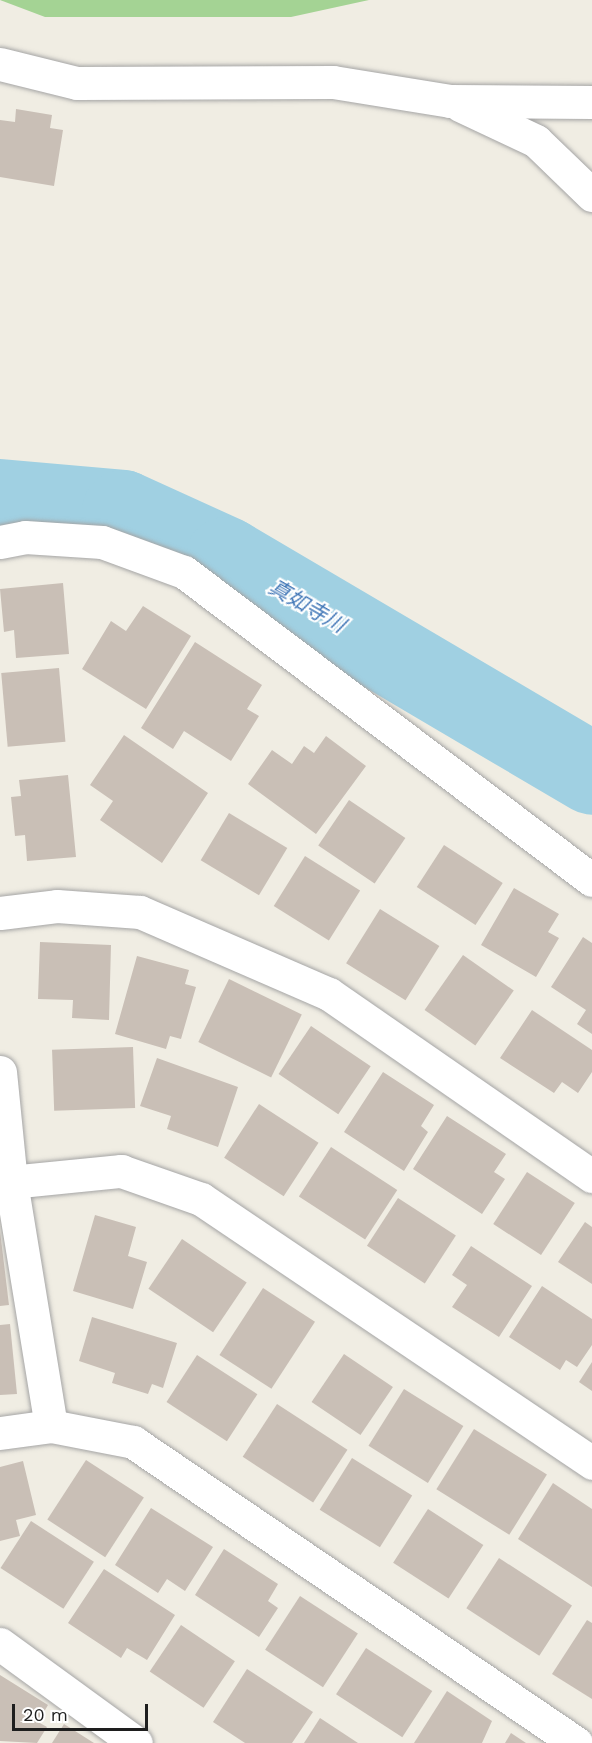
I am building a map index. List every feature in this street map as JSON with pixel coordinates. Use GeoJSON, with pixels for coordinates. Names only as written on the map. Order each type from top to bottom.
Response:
{"type":"FeatureCollection","features":[{"type":"Feature","properties":{"kind":"street"},"geometry":{"type":"LineString","coordinates":[[0,64],[77,83],[333,82],[450,101],[592,102]]}},
{"type":"Feature","properties":{"kind":"street"},"geometry":{"type":"LineString","coordinates":[[450,101],[536,141],[592,195]]}},
{"type":"Feature","properties":{"kind":"street"},"geometry":{"type":"LineString","coordinates":[[0,542],[25,537],[102,542],[184,572],[592,880]]}},
{"type":"Feature","properties":{"kind":"street"},"geometry":{"type":"LineString","coordinates":[[0,913],[57,906],[140,912],[329,994],[592,1176]]}},
{"type":"Feature","properties":{"kind":"street"},"geometry":{"type":"LineString","coordinates":[[0,1072],[5,1182],[51,1426]]}},
{"type":"Feature","properties":{"kind":"street"},"geometry":{"type":"LineString","coordinates":[[5,1182],[121,1171],[201,1199],[592,1463]]}},
{"type":"Feature","properties":{"kind":"street"},"geometry":{"type":"LineString","coordinates":[[0,1432],[51,1426],[133,1442],[576,1743]]}},
{"type":"Feature","properties":{"kind":"street"},"geometry":{"type":"LineString","coordinates":[[0,1644],[136,1743]]}},
{"type":"Feature","properties":{"kind":"green space"},"geometry":{"type":"Polygon","coordinates":[[[0,0],[369,0],[291,17],[45,17],[0,0]]]}},
{"type":"Feature","properties":{"kind":"building"},"geometry":{"type":"Polygon","coordinates":[[[16,109],[52,115],[50,128],[63,130],[54,186],[0,177],[0,120],[15,122],[16,109]]]}},
{"type":"Feature","properties":{"kind":"building"},"geometry":{"type":"Polygon","coordinates":[[[63,583],[69,654],[16,658],[14,630],[4,632],[0,589],[63,583]]]}},
{"type":"Feature","properties":{"kind":"building"},"geometry":{"type":"Polygon","coordinates":[[[143,606],[191,636],[146,709],[82,669],[111,621],[126,631],[143,606]]]}},
{"type":"Feature","properties":{"kind":"building"},"geometry":{"type":"Polygon","coordinates":[[[195,642],[262,685],[247,709],[259,716],[231,761],[184,731],[173,749],[141,728],[195,642]]]}},
{"type":"Feature","properties":{"kind":"building"},"geometry":{"type":"Polygon","coordinates":[[[59,668],[65,742],[8,747],[1,673],[59,668]]]}},
{"type":"Feature","properties":{"kind":"building"},"geometry":{"type":"Polygon","coordinates":[[[124,735],[208,793],[162,863],[100,820],[113,801],[90,785],[124,735]]]}},
{"type":"Feature","properties":{"kind":"building"},"geometry":{"type":"Polygon","coordinates":[[[326,736],[366,766],[316,834],[248,784],[272,750],[292,764],[304,746],[314,753],[326,736]]]}},
{"type":"Feature","properties":{"kind":"building"},"geometry":{"type":"Polygon","coordinates":[[[68,775],[76,857],[27,861],[25,835],[15,836],[11,797],[21,796],[19,780],[68,775]]]}},
{"type":"Feature","properties":{"kind":"building"},"geometry":{"type":"Polygon","coordinates":[[[349,800],[405,838],[375,884],[318,846],[349,800]]]}},
{"type":"Feature","properties":{"kind":"building"},"geometry":{"type":"Polygon","coordinates":[[[229,813],[287,848],[259,895],[201,860],[229,813]]]}},
{"type":"Feature","properties":{"kind":"building"},"geometry":{"type":"Polygon","coordinates":[[[444,845],[503,883],[475,925],[417,887],[444,845]]]}},
{"type":"Feature","properties":{"kind":"building"},"geometry":{"type":"Polygon","coordinates":[[[305,856],[360,890],[329,940],[274,906],[305,856]]]}},
{"type":"Feature","properties":{"kind":"building"},"geometry":{"type":"Polygon","coordinates":[[[514,888],[559,914],[548,932],[559,938],[536,977],[481,945],[514,888]]]}},
{"type":"Feature","properties":{"kind":"building"},"geometry":{"type":"Polygon","coordinates":[[[380,909],[439,946],[405,1000],[346,963],[380,909]]]}},
{"type":"Feature","properties":{"kind":"building"},"geometry":{"type":"Polygon","coordinates":[[[583,937],[592,943],[592,1034],[577,1024],[586,1010],[551,987],[583,937]]]}},
{"type":"Feature","properties":{"kind":"building"},"geometry":{"type":"Polygon","coordinates":[[[40,942],[111,945],[109,1020],[72,1018],[73,1000],[38,999],[40,942]]]}},
{"type":"Feature","properties":{"kind":"building"},"geometry":{"type":"Polygon","coordinates":[[[463,955],[514,991],[475,1045],[425,1010],[463,955]]]}},
{"type":"Feature","properties":{"kind":"building"},"geometry":{"type":"Polygon","coordinates":[[[137,956],[189,970],[185,984],[196,987],[181,1039],[170,1036],[166,1049],[115,1034],[137,956]]]}},
{"type":"Feature","properties":{"kind":"building"},"geometry":{"type":"Polygon","coordinates":[[[229,979],[302,1015],[271,1077],[198,1042],[229,979]]]}},
{"type":"Feature","properties":{"kind":"building"},"geometry":{"type":"Polygon","coordinates":[[[532,1010],[592,1050],[592,1072],[578,1093],[562,1082],[554,1093],[500,1058],[532,1010]]]}},
{"type":"Feature","properties":{"kind":"building"},"geometry":{"type":"Polygon","coordinates":[[[311,1026],[371,1066],[338,1114],[279,1074],[311,1026]]]}},
{"type":"Feature","properties":{"kind":"building"},"geometry":{"type":"Polygon","coordinates":[[[133,1047],[135,1108],[54,1111],[52,1050],[133,1047]]]}},
{"type":"Feature","properties":{"kind":"building"},"geometry":{"type":"Polygon","coordinates":[[[157,1058],[238,1087],[218,1147],[167,1129],[171,1116],[140,1106],[157,1058]]]}},
{"type":"Feature","properties":{"kind":"building"},"geometry":{"type":"Polygon","coordinates":[[[383,1072],[434,1105],[421,1126],[428,1132],[404,1171],[344,1132],[383,1072]]]}},
{"type":"Feature","properties":{"kind":"building"},"geometry":{"type":"Polygon","coordinates":[[[259,1104],[319,1143],[284,1196],[224,1158],[259,1104]]]}},
{"type":"Feature","properties":{"kind":"building"},"geometry":{"type":"Polygon","coordinates":[[[447,1116],[506,1154],[494,1172],[505,1179],[482,1214],[413,1169],[447,1116]]]}},
{"type":"Feature","properties":{"kind":"building"},"geometry":{"type":"Polygon","coordinates":[[[331,1147],[397,1190],[365,1240],[299,1196],[331,1147]]]}},
{"type":"Feature","properties":{"kind":"building"},"geometry":{"type":"Polygon","coordinates":[[[527,1172],[575,1203],[541,1255],[493,1224],[527,1172]]]}},
{"type":"Feature","properties":{"kind":"building"},"geometry":{"type":"Polygon","coordinates":[[[398,1198],[456,1236],[425,1283],[367,1246],[398,1198]]]}},
{"type":"Feature","properties":{"kind":"building"},"geometry":{"type":"Polygon","coordinates":[[[95,1215],[136,1227],[128,1256],[147,1262],[133,1309],[73,1291],[95,1215]]]}},
{"type":"Feature","properties":{"kind":"building"},"geometry":{"type":"Polygon","coordinates":[[[585,1222],[592,1227],[592,1284],[558,1262],[585,1222]]]}},
{"type":"Feature","properties":{"kind":"building"},"geometry":{"type":"Polygon","coordinates":[[[0,1231],[9,1305],[0,1306],[0,1231]]]}},
{"type":"Feature","properties":{"kind":"building"},"geometry":{"type":"Polygon","coordinates":[[[182,1239],[247,1283],[213,1332],[148,1289],[182,1239]]]}},
{"type":"Feature","properties":{"kind":"building"},"geometry":{"type":"Polygon","coordinates":[[[471,1246],[532,1286],[499,1337],[452,1307],[467,1285],[452,1275],[471,1246]]]}},
{"type":"Feature","properties":{"kind":"building"},"geometry":{"type":"Polygon","coordinates":[[[542,1286],[592,1319],[592,1345],[577,1367],[566,1360],[560,1370],[509,1337],[542,1286]]]}},
{"type":"Feature","properties":{"kind":"building"},"geometry":{"type":"Polygon","coordinates":[[[263,1288],[315,1322],[271,1389],[219,1355],[263,1288]]]}},
{"type":"Feature","properties":{"kind":"building"},"geometry":{"type":"Polygon","coordinates":[[[92,1317],[177,1343],[163,1388],[152,1384],[148,1394],[112,1383],[115,1373],[79,1361],[92,1317]]]}},
{"type":"Feature","properties":{"kind":"building"},"geometry":{"type":"Polygon","coordinates":[[[10,1324],[17,1394],[0,1395],[0,1325],[10,1324]]]}},
{"type":"Feature","properties":{"kind":"building"},"geometry":{"type":"Polygon","coordinates":[[[344,1354],[393,1387],[360,1435],[312,1402],[344,1354]]]}},
{"type":"Feature","properties":{"kind":"building"},"geometry":{"type":"Polygon","coordinates":[[[197,1355],[257,1394],[227,1441],[167,1402],[197,1355]]]}},
{"type":"Feature","properties":{"kind":"building"},"geometry":{"type":"Polygon","coordinates":[[[592,1362],[592,1391],[579,1382],[592,1362]]]}},
{"type":"Feature","properties":{"kind":"building"},"geometry":{"type":"Polygon","coordinates":[[[404,1389],[463,1426],[428,1483],[368,1446],[404,1389]]]}},
{"type":"Feature","properties":{"kind":"building"},"geometry":{"type":"Polygon","coordinates":[[[277,1404],[347,1450],[313,1503],[243,1457],[277,1404]]]}},
{"type":"Feature","properties":{"kind":"building"},"geometry":{"type":"Polygon","coordinates":[[[474,1429],[547,1475],[509,1535],[436,1489],[474,1429]]]}},
{"type":"Feature","properties":{"kind":"building"},"geometry":{"type":"Polygon","coordinates":[[[352,1458],[412,1496],[380,1547],[320,1510],[352,1458]]]}},
{"type":"Feature","properties":{"kind":"building"},"geometry":{"type":"Polygon","coordinates":[[[86,1460],[144,1498],[105,1557],[47,1520],[86,1460]]]}},
{"type":"Feature","properties":{"kind":"building"},"geometry":{"type":"Polygon","coordinates":[[[23,1461],[36,1515],[16,1520],[20,1536],[0,1541],[0,1467],[23,1461]]]}},
{"type":"Feature","properties":{"kind":"building"},"geometry":{"type":"Polygon","coordinates":[[[553,1483],[592,1509],[592,1587],[518,1539],[553,1483]]]}},
{"type":"Feature","properties":{"kind":"building"},"geometry":{"type":"Polygon","coordinates":[[[151,1508],[213,1547],[185,1591],[167,1579],[158,1593],[115,1565],[151,1508]]]}},
{"type":"Feature","properties":{"kind":"building"},"geometry":{"type":"Polygon","coordinates":[[[428,1509],[483,1545],[448,1599],[393,1563],[428,1509]]]}},
{"type":"Feature","properties":{"kind":"building"},"geometry":{"type":"Polygon","coordinates":[[[31,1521],[94,1562],[63,1609],[1,1568],[31,1521]]]}},
{"type":"Feature","properties":{"kind":"building"},"geometry":{"type":"Polygon","coordinates":[[[224,1549],[278,1584],[268,1601],[278,1608],[259,1637],[195,1595],[224,1549]]]}},
{"type":"Feature","properties":{"kind":"building"},"geometry":{"type":"Polygon","coordinates":[[[499,1558],[572,1605],[539,1656],[466,1608],[499,1558]]]}},
{"type":"Feature","properties":{"kind":"building"},"geometry":{"type":"Polygon","coordinates":[[[104,1569],[175,1615],[147,1660],[127,1648],[121,1658],[68,1623],[104,1569]]]}},
{"type":"Feature","properties":{"kind":"building"},"geometry":{"type":"Polygon","coordinates":[[[300,1596],[358,1634],[323,1687],[265,1650],[300,1596]]]}},
{"type":"Feature","properties":{"kind":"building"},"geometry":{"type":"Polygon","coordinates":[[[587,1620],[592,1623],[592,1699],[552,1674],[587,1620]]]}},
{"type":"Feature","properties":{"kind":"building"},"geometry":{"type":"Polygon","coordinates":[[[181,1625],[235,1661],[204,1708],[150,1671],[181,1625]]]}},
{"type":"Feature","properties":{"kind":"building"},"geometry":{"type":"Polygon","coordinates":[[[366,1648],[432,1691],[402,1737],[336,1694],[366,1648]]]}},
{"type":"Feature","properties":{"kind":"building"},"geometry":{"type":"Polygon","coordinates":[[[247,1669],[313,1712],[292,1743],[245,1743],[213,1722],[247,1669]]]}},
{"type":"Feature","properties":{"kind":"building"},"geometry":{"type":"Polygon","coordinates":[[[0,1675],[48,1705],[38,1722],[47,1727],[37,1743],[0,1741],[0,1675]]]}},
{"type":"Feature","properties":{"kind":"building"},"geometry":{"type":"Polygon","coordinates":[[[447,1691],[492,1721],[482,1743],[414,1743],[447,1691]]]}},
{"type":"Feature","properties":{"kind":"building"},"geometry":{"type":"Polygon","coordinates":[[[320,1718],[358,1743],[304,1743],[320,1718]]]}},
{"type":"Feature","properties":{"kind":"building"},"geometry":{"type":"Polygon","coordinates":[[[64,1724],[94,1743],[52,1743],[64,1724]]]}},
{"type":"Feature","properties":{"kind":"building"},"geometry":{"type":"Polygon","coordinates":[[[511,1733],[526,1743],[505,1743],[511,1733]]]}},
{"type":"Feature","properties":{"kind":"waterway","name":"真如寺川"},"geometry":{"type":"LineString","coordinates":[[0,500],[123,511],[226,558],[592,774]]}}]}
